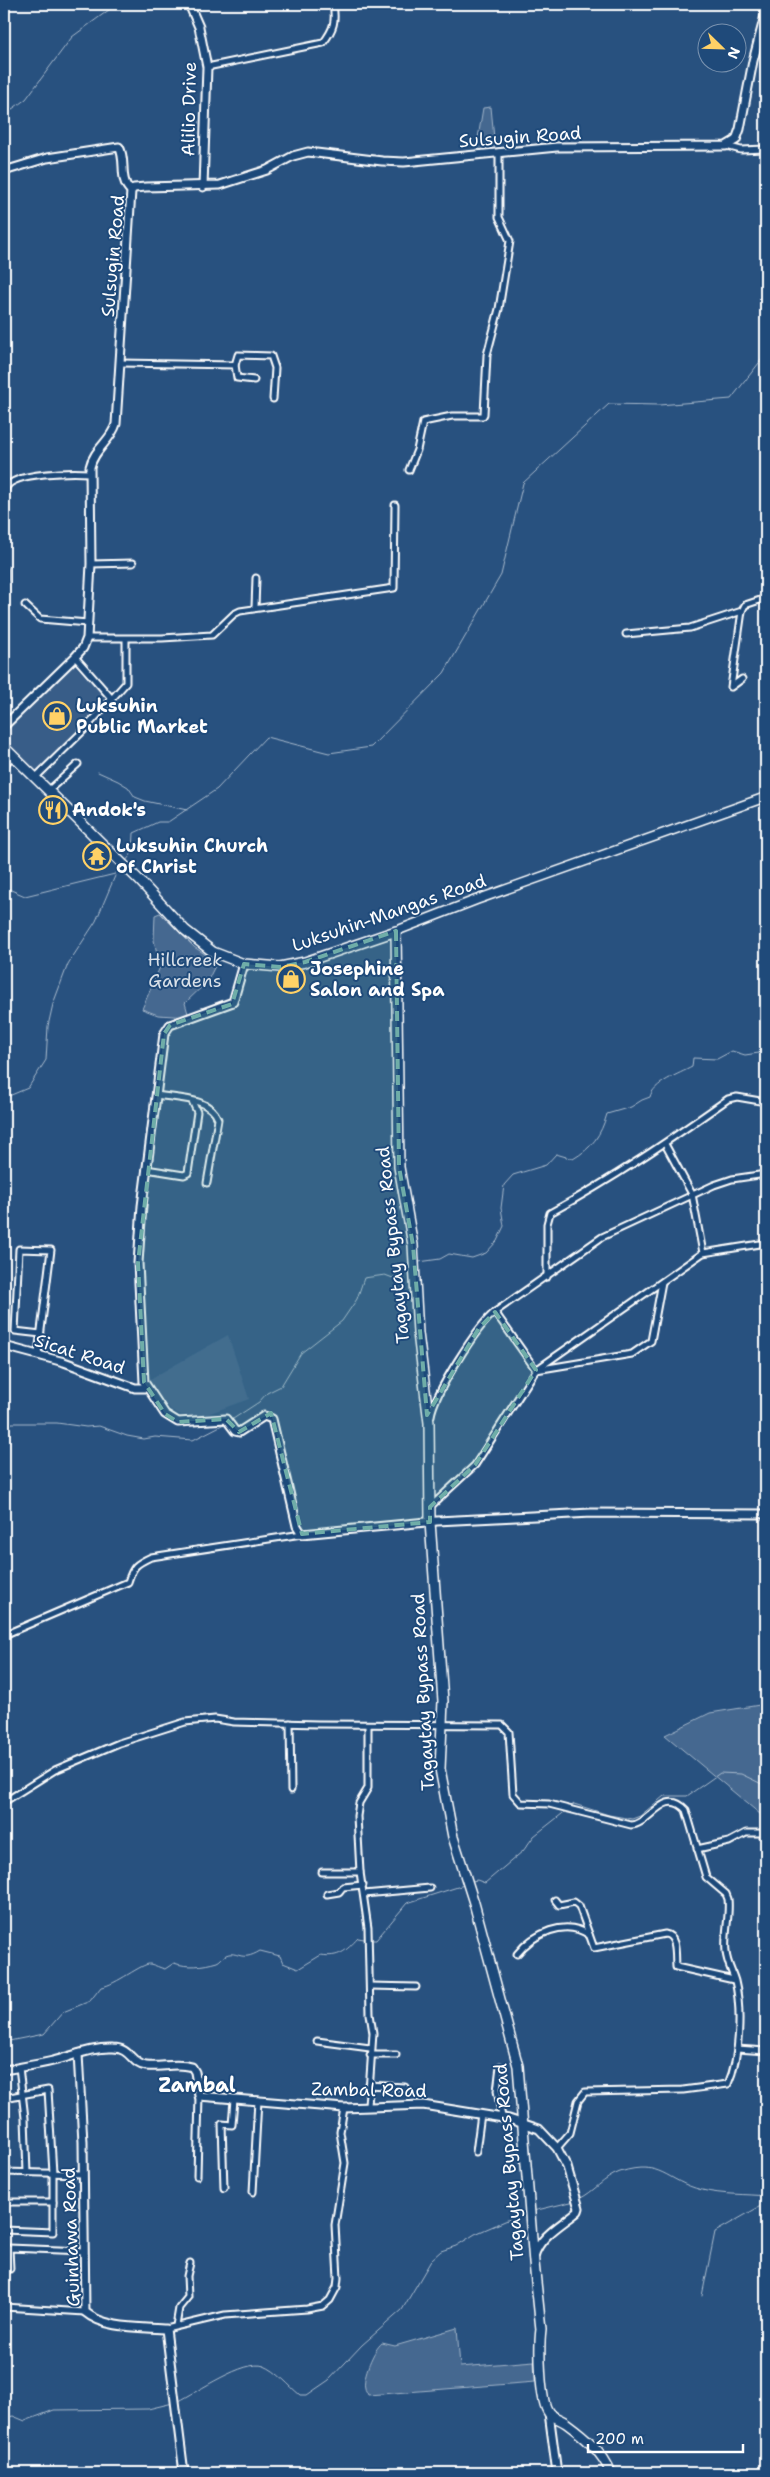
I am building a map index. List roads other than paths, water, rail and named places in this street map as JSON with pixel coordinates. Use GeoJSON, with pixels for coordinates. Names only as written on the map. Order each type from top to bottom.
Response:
{"type":"FeatureCollection","features":[{"type":"Feature","properties":{"kind":"main road","name":"Luksuhin-Mangas Road"},"geometry":{"type":"LineString","coordinates":[[4,747],[139,880],[198,942],[213,952],[244,964],[280,967],[305,962],[396,931],[476,900],[766,796]]}},
{"type":"Feature","properties":{"kind":"main road","name":"Tagaytay Bypass Road"},"geometry":{"type":"LineString","coordinates":[[396,931],[399,1168],[413,1245],[418,1333],[429,1423],[430,1522],[443,1692],[440,1762],[442,1782],[448,1819],[474,1903],[517,2061],[541,2329],[543,2391],[545,2404],[549,2412]]}},
{"type":"Feature","properties":{"kind":"main road"},"geometry":{"type":"LineString","coordinates":[[549,2412],[564,2421],[599,2450],[611,2473]]}},
{"type":"Feature","properties":{"kind":"street","name":"Alilio Drive"},"geometry":{"type":"LineString","coordinates":[[189,4],[199,27],[207,67],[202,187]]}},
{"type":"Feature","properties":{"kind":"street"},"geometry":{"type":"LineString","coordinates":[[207,67],[323,42],[332,31],[336,20],[333,4]]}},
{"type":"Feature","properties":{"kind":"street"},"geometry":{"type":"LineString","coordinates":[[726,146],[736,140],[740,128],[753,61],[766,12]]}},
{"type":"Feature","properties":{"kind":"street"},"geometry":{"type":"LineString","coordinates":[[726,146],[741,150],[766,149]]}},
{"type":"Feature","properties":{"kind":"street","name":"Sulsugin Road"},"geometry":{"type":"LineString","coordinates":[[4,726],[75,657],[83,648],[87,638],[91,564],[89,473],[91,459],[113,434],[116,424],[131,191],[134,188],[220,185],[252,175],[293,156],[308,152],[382,162],[404,162],[556,147],[726,146]]}},
{"type":"Feature","properties":{"kind":"street"},"geometry":{"type":"LineString","coordinates":[[4,171],[47,158],[119,147],[124,154],[125,182],[131,191]]}},
{"type":"Feature","properties":{"kind":"street"},"geometry":{"type":"LineString","coordinates":[[409,470],[417,450],[424,422],[452,416],[483,416],[484,414],[487,355],[498,309],[510,241],[499,217],[499,152]]}},
{"type":"Feature","properties":{"kind":"street"},"geometry":{"type":"LineString","coordinates":[[254,380],[237,378],[235,365],[238,355],[272,356],[275,368],[273,399]]}},
{"type":"Feature","properties":{"kind":"street"},"geometry":{"type":"LineString","coordinates":[[121,363],[235,365]]}},
{"type":"Feature","properties":{"kind":"street"},"geometry":{"type":"LineString","coordinates":[[4,536],[4,500],[6,488],[10,484],[28,477],[69,471],[89,473]]}},
{"type":"Feature","properties":{"kind":"street"},"geometry":{"type":"LineString","coordinates":[[87,638],[126,639],[212,635],[234,614],[255,608],[394,588],[395,506]]}},
{"type":"Feature","properties":{"kind":"street"},"geometry":{"type":"LineString","coordinates":[[91,564],[133,563]]}},
{"type":"Feature","properties":{"kind":"street"},"geometry":{"type":"LineString","coordinates":[[4,569],[4,602]]}},
{"type":"Feature","properties":{"kind":"street"},"geometry":{"type":"LineString","coordinates":[[255,608],[256,578]]}},
{"type":"Feature","properties":{"kind":"street"},"geometry":{"type":"LineString","coordinates":[[742,679],[731,687],[742,611],[745,605],[766,598]]}},
{"type":"Feature","properties":{"kind":"street"},"geometry":{"type":"LineString","coordinates":[[25,605],[40,619],[88,623]]}},
{"type":"Feature","properties":{"kind":"street"},"geometry":{"type":"LineString","coordinates":[[626,634],[690,628],[742,611]]}},
{"type":"Feature","properties":{"kind":"street"},"geometry":{"type":"LineString","coordinates":[[35,779],[126,683],[126,639]]}},
{"type":"Feature","properties":{"kind":"street"},"geometry":{"type":"LineString","coordinates":[[75,657],[112,699]]}},
{"type":"Feature","properties":{"kind":"street"},"geometry":{"type":"LineString","coordinates":[[4,766],[12,756]]}},
{"type":"Feature","properties":{"kind":"street"},"geometry":{"type":"LineString","coordinates":[[48,791],[78,764]]}},
{"type":"Feature","properties":{"kind":"street"},"geometry":{"type":"LineString","coordinates":[[244,964],[236,996],[230,1005],[170,1025],[166,1029],[146,1169],[138,1280],[143,1373],[147,1388],[165,1414],[178,1422],[226,1419],[235,1431],[243,1431],[264,1416],[272,1420],[297,1526],[302,1534]]}},
{"type":"Feature","properties":{"kind":"street"},"geometry":{"type":"LineString","coordinates":[[157,1095],[192,1101],[212,1108],[218,1119],[206,1183]]}},
{"type":"Feature","properties":{"kind":"street"},"geometry":{"type":"LineString","coordinates":[[547,1277],[547,1224],[550,1213],[592,1191],[728,1099],[737,1098],[766,1102]]}},
{"type":"Feature","properties":{"kind":"street"},"geometry":{"type":"LineString","coordinates":[[146,1169],[188,1173],[197,1112],[192,1101]]}},
{"type":"Feature","properties":{"kind":"street"},"geometry":{"type":"LineString","coordinates":[[664,1144],[692,1194],[703,1253]]}},
{"type":"Feature","properties":{"kind":"street"},"geometry":{"type":"LineString","coordinates":[[429,1423],[436,1400],[479,1328],[495,1312],[602,1237],[692,1194],[732,1179],[766,1174]]}},
{"type":"Feature","properties":{"kind":"street"},"geometry":{"type":"LineString","coordinates":[[430,1507],[475,1465],[536,1370],[703,1253],[766,1244]]}},
{"type":"Feature","properties":{"kind":"street"},"geometry":{"type":"LineString","coordinates":[[38,1354],[41,1334],[51,1250],[19,1249],[15,1331],[41,1334]]}},
{"type":"Feature","properties":{"kind":"street"},"geometry":{"type":"LineString","coordinates":[[536,1370],[632,1354],[648,1345],[662,1282]]}},
{"type":"Feature","properties":{"kind":"street"},"geometry":{"type":"LineString","coordinates":[[495,1312],[536,1370]]}},
{"type":"Feature","properties":{"kind":"street","name":"Sicat Road"},"geometry":{"type":"LineString","coordinates":[[4,1346],[38,1354],[135,1388],[147,1388]]}},
{"type":"Feature","properties":{"kind":"street"},"geometry":{"type":"LineString","coordinates":[[4,1636],[128,1582],[131,1570],[140,1562],[152,1557],[302,1534],[430,1522],[591,1513],[766,1514]]}},
{"type":"Feature","properties":{"kind":"street"},"geometry":{"type":"LineString","coordinates":[[4,1802],[55,1770],[119,1743],[186,1722],[215,1719],[368,1725],[442,1726],[473,1724],[506,1727],[509,1732],[512,1786],[518,1801],[525,1804],[542,1803],[562,1807],[635,1825],[662,1804],[678,1804],[686,1810],[708,1880],[728,1898],[726,1954],[737,1994],[737,2049],[728,2084],[683,2090],[582,2094],[570,2133],[557,2148]]}},
{"type":"Feature","properties":{"kind":"street"},"geometry":{"type":"LineString","coordinates":[[290,1723],[291,1790]]}},
{"type":"Feature","properties":{"kind":"street"},"geometry":{"type":"LineString","coordinates":[[368,1725],[368,1788],[357,1811],[360,1872],[364,1894],[370,1986],[370,2014],[373,2033],[370,2048],[368,2106]]}},
{"type":"Feature","properties":{"kind":"street"},"geometry":{"type":"LineString","coordinates":[[697,1849],[729,1842],[746,1833],[766,1832]]}},
{"type":"Feature","properties":{"kind":"street"},"geometry":{"type":"LineString","coordinates":[[322,1872],[360,1872]]}},
{"type":"Feature","properties":{"kind":"street"},"geometry":{"type":"LineString","coordinates":[[327,1894],[339,1892],[343,1887],[363,1885]]}},
{"type":"Feature","properties":{"kind":"street"},"geometry":{"type":"LineString","coordinates":[[364,1894],[430,1888]]}},
{"type":"Feature","properties":{"kind":"street"},"geometry":{"type":"LineString","coordinates":[[555,1900],[559,1905],[577,1903],[581,1909],[593,1947],[596,1948],[665,1934],[670,1935],[674,1940],[676,1967],[734,1980]]}},
{"type":"Feature","properties":{"kind":"street"},"geometry":{"type":"LineString","coordinates":[[518,1954],[528,1941],[556,1929],[578,1929],[589,1935]]}},
{"type":"Feature","properties":{"kind":"street"},"geometry":{"type":"LineString","coordinates":[[370,1986],[416,1987]]}},
{"type":"Feature","properties":{"kind":"street"},"geometry":{"type":"LineString","coordinates":[[318,2041],[370,2048]]}},
{"type":"Feature","properties":{"kind":"street"},"geometry":{"type":"LineString","coordinates":[[4,2070],[114,2048],[128,2052],[136,2062],[143,2066],[179,2064],[192,2067],[195,2072],[199,2096],[197,2176]]}},
{"type":"Feature","properties":{"kind":"street"},"geometry":{"type":"LineString","coordinates":[[737,2049],[766,2051]]}},
{"type":"Feature","properties":{"kind":"street","name":"Guinhawa Road"},"geometry":{"type":"LineString","coordinates":[[78,2054],[83,2174],[85,2312],[99,2320],[131,2326],[166,2329]]}},
{"type":"Feature","properties":{"kind":"street"},"geometry":{"type":"LineString","coordinates":[[370,2055],[396,2055]]}},
{"type":"Feature","properties":{"kind":"street"},"geometry":{"type":"LineString","coordinates":[[500,2066],[496,2091],[502,2117]]}},
{"type":"Feature","properties":{"kind":"street"},"geometry":{"type":"LineString","coordinates":[[19,2067],[23,2094],[27,2173]]}},
{"type":"Feature","properties":{"kind":"street"},"geometry":{"type":"LineString","coordinates":[[368,2085],[405,2086]]}},
{"type":"Feature","properties":{"kind":"street"},"geometry":{"type":"LineString","coordinates":[[4,2098],[48,2090],[53,2173],[53,2232],[4,2230]]}},
{"type":"Feature","properties":{"kind":"street","name":"Zambal Road"},"geometry":{"type":"LineString","coordinates":[[199,2096],[344,2108],[423,2105],[502,2117],[542,2131],[557,2148],[565,2162],[578,2204],[578,2212],[538,2246],[534,2263]]}},
{"type":"Feature","properties":{"kind":"street"},"geometry":{"type":"LineString","coordinates":[[224,2188],[222,2124],[232,2125],[234,2099]]}},
{"type":"Feature","properties":{"kind":"street"},"geometry":{"type":"LineString","coordinates":[[253,2192],[258,2100]]}},
{"type":"Feature","properties":{"kind":"street"},"geometry":{"type":"LineString","coordinates":[[184,2473],[166,2329],[244,2312],[307,2309],[323,2306],[330,2300],[337,2287],[338,2278],[335,2224],[346,2156],[340,2132],[344,2108]]}},
{"type":"Feature","properties":{"kind":"street"},"geometry":{"type":"LineString","coordinates":[[476,2152],[481,2114]]}},
{"type":"Feature","properties":{"kind":"street"},"geometry":{"type":"LineString","coordinates":[[4,2172],[83,2174]]}},
{"type":"Feature","properties":{"kind":"street"},"geometry":{"type":"LineString","coordinates":[[4,2202],[53,2202]]}},
{"type":"Feature","properties":{"kind":"street"},"geometry":{"type":"LineString","coordinates":[[4,2272],[10,2269],[9,2248],[84,2250]]}},
{"type":"Feature","properties":{"kind":"street"},"geometry":{"type":"LineString","coordinates":[[176,2326],[177,2313],[188,2297],[187,2276],[190,2263]]}},
{"type":"Feature","properties":{"kind":"street"},"geometry":{"type":"LineString","coordinates":[[4,2307],[85,2312]]}},
{"type":"Feature","properties":{"kind":"street"},"geometry":{"type":"LineString","coordinates":[[549,2412],[557,2473]]}},
{"type":"Feature","properties":{"kind":"waterway"},"geometry":{"type":"LineString","coordinates":[[4,115],[26,99],[72,37],[117,4]]}},
{"type":"Feature","properties":{"kind":"waterway"},"geometry":{"type":"LineString","coordinates":[[126,861],[133,852],[134,833],[158,822],[168,822],[217,789],[266,737],[329,753],[371,747],[444,673],[501,575],[523,483],[609,404],[659,405],[731,399],[766,354]]}},
{"type":"Feature","properties":{"kind":"waterway"},"geometry":{"type":"LineString","coordinates":[[98,772],[128,787],[135,797],[187,810]]}},
{"type":"Feature","properties":{"kind":"waterway"},"geometry":{"type":"LineString","coordinates":[[4,887],[25,896],[115,874],[120,868]]}},
{"type":"Feature","properties":{"kind":"waterway"},"geometry":{"type":"LineString","coordinates":[[4,1098],[28,1088],[46,1060],[48,1026],[53,1004],[68,964],[96,921],[115,876]]}},
{"type":"Feature","properties":{"kind":"waterway"},"geometry":{"type":"LineString","coordinates":[[419,1262],[440,1259],[449,1254],[472,1258],[486,1253],[497,1241],[504,1226],[501,1208],[504,1185],[513,1175],[546,1165],[556,1154],[573,1159],[580,1155],[595,1140],[607,1114],[631,1107],[650,1097],[652,1092],[661,1083],[692,1067],[693,1058],[717,1059],[732,1051],[745,1055],[766,1052]]}},
{"type":"Feature","properties":{"kind":"waterway"},"geometry":{"type":"LineString","coordinates":[[230,1421],[259,1402],[267,1393],[281,1386],[301,1353],[342,1321],[357,1299],[364,1278],[385,1275],[393,1278],[410,1265]]}},
{"type":"Feature","properties":{"kind":"waterway"},"geometry":{"type":"LineString","coordinates":[[4,1429],[12,1423],[57,1423],[86,1427],[99,1426],[127,1436],[144,1439],[155,1437],[193,1440],[226,1423]]}},
{"type":"Feature","properties":{"kind":"waterway"},"geometry":{"type":"LineString","coordinates":[[570,1807],[574,1804],[609,1815],[632,1819],[640,1816],[664,1796],[687,1796],[720,1773],[741,1774],[766,1786]]}},
{"type":"Feature","properties":{"kind":"waterway"},"geometry":{"type":"LineString","coordinates":[[472,1881],[477,1880],[485,1883],[523,1851],[534,1836],[567,1810]]}},
{"type":"Feature","properties":{"kind":"waterway"},"geometry":{"type":"LineString","coordinates":[[373,1940],[376,1940],[407,1903],[464,1885]]}},
{"type":"Feature","properties":{"kind":"waterway"},"geometry":{"type":"LineString","coordinates":[[4,2042],[44,2034],[63,2012],[90,2001],[101,1987],[146,1965],[150,1964],[165,1969],[174,1963],[185,1966],[201,1965],[217,1962],[230,1954],[248,1956],[260,1951],[280,1956],[283,1963],[298,1969],[321,1955],[327,1956],[342,1952],[350,1947],[358,1938],[364,1939]]}},
{"type":"Feature","properties":{"kind":"waterway"},"geometry":{"type":"LineString","coordinates":[[579,2199],[620,2172],[645,2168],[655,2170],[679,2182],[710,2192],[766,2196]]}},
{"type":"Feature","properties":{"kind":"waterway"},"geometry":{"type":"LineString","coordinates":[[533,2211],[575,2201]]}},
{"type":"Feature","properties":{"kind":"waterway"},"geometry":{"type":"LineString","coordinates":[[702,2296],[715,2232],[766,2203]]}},
{"type":"Feature","properties":{"kind":"waterway"},"geometry":{"type":"LineString","coordinates":[[179,2401],[234,2372],[256,2365],[269,2368],[300,2395],[307,2395],[329,2380],[362,2345],[402,2310],[432,2259],[441,2251],[456,2246],[475,2234],[526,2212]]}},
{"type":"Feature","properties":{"kind":"waterway"},"geometry":{"type":"LineString","coordinates":[[4,2418],[13,2416],[25,2421],[54,2410],[148,2409],[173,2403]]}},
{"type":"Feature","properties":{"kind":"place","name":"Luksuhin Public Market"},"geometry":{"type":"Point","coordinates":[57,716]}},
{"type":"Feature","properties":{"kind":"place","name":"Andok's"},"geometry":{"type":"Point","coordinates":[53,810]}},
{"type":"Feature","properties":{"kind":"place","name":"Luksuhin Church of Christ"},"geometry":{"type":"Point","coordinates":[97,856]}},
{"type":"Feature","properties":{"kind":"place","name":"Josephine Salon and Spa"},"geometry":{"type":"Point","coordinates":[291,979]}},
{"type":"Feature","properties":{"kind":"district","name":"Zambal"},"geometry":{"type":"Point","coordinates":[197,2085]}},
{"type":"Feature","properties":{"kind":"park label","name":"Hillcreek Gardens"},"geometry":{"type":"Point","coordinates":[185,970]}}]}
